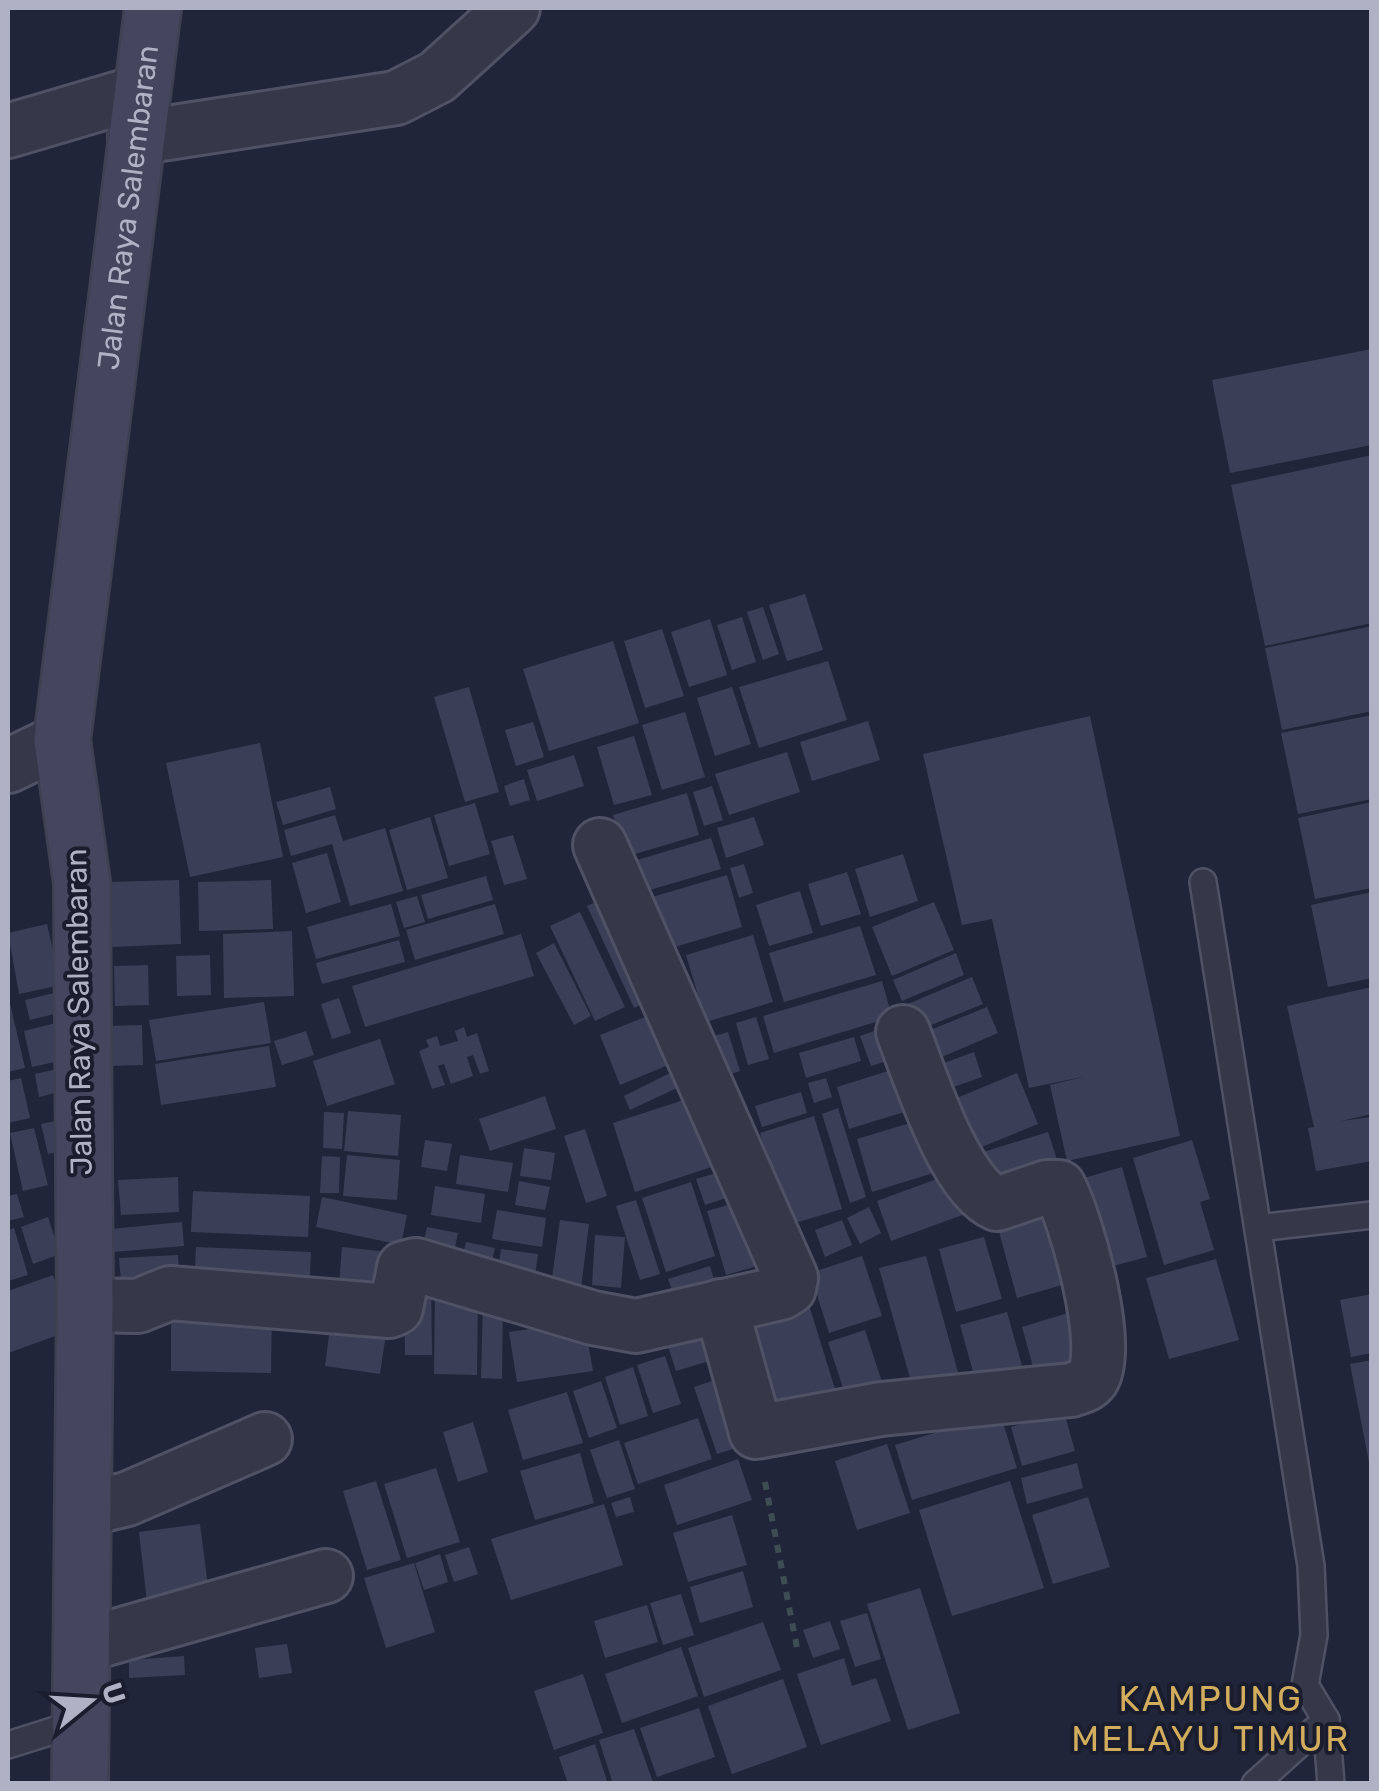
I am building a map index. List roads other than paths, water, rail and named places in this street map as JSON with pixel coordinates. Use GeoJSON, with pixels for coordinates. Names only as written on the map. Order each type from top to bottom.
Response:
{"type":"FeatureCollection","features":[{"type":"Feature","properties":{"kind":"main road","name":"Jalan Raya Salembaran"},"geometry":{"type":"LineString","coordinates":[[80,1784],[82,884],[62,740],[153,8]]}},
{"type":"Feature","properties":{"kind":"street"},"geometry":{"type":"LineString","coordinates":[[8,131],[138,115],[396,98],[437,77],[513,8]]}},
{"type":"Feature","properties":{"kind":"street"},"geometry":{"type":"LineString","coordinates":[[8,766],[62,740]]}},
{"type":"Feature","properties":{"kind":"street"},"geometry":{"type":"LineString","coordinates":[[84,1305],[138,1306],[170,1293],[394,1310],[404,1268],[416,1266],[636,1326],[789,1288],[792,1278],[600,845]]}},
{"type":"Feature","properties":{"kind":"street"},"geometry":{"type":"LineString","coordinates":[[721,1306],[756,1432],[882,1408],[1071,1390],[1086,1385],[1094,1376],[1098,1342],[1091,1291],[1068,1203],[1059,1187],[997,1204],[981,1194],[949,1147],[903,1032]]}},
{"type":"Feature","properties":{"kind":"street"},"geometry":{"type":"LineString","coordinates":[[82,1510],[127,1500],[264,1439]]}},
{"type":"Feature","properties":{"kind":"street"},"geometry":{"type":"LineString","coordinates":[[81,1646],[326,1576]]}},
{"type":"Feature","properties":{"kind":"lane"},"geometry":{"type":"LineString","coordinates":[[1203,882],[1311,1566],[1314,1635],[1305,1685],[1326,1720],[1331,1784]]}},
{"type":"Feature","properties":{"kind":"lane"},"geometry":{"type":"LineString","coordinates":[[1258,1228],[1372,1216]]}},
{"type":"Feature","properties":{"kind":"lane"},"geometry":{"type":"LineString","coordinates":[[1254,1784],[1326,1720]]}},
{"type":"Feature","properties":{"kind":"lane"},"geometry":{"type":"LineString","coordinates":[[8,1744],[81,1722]]}},
{"type":"Feature","properties":{"kind":"district","name":"KAMPUNG MELAYU TIMUR"},"geometry":{"type":"Point","coordinates":[1211,1719]}}]}
